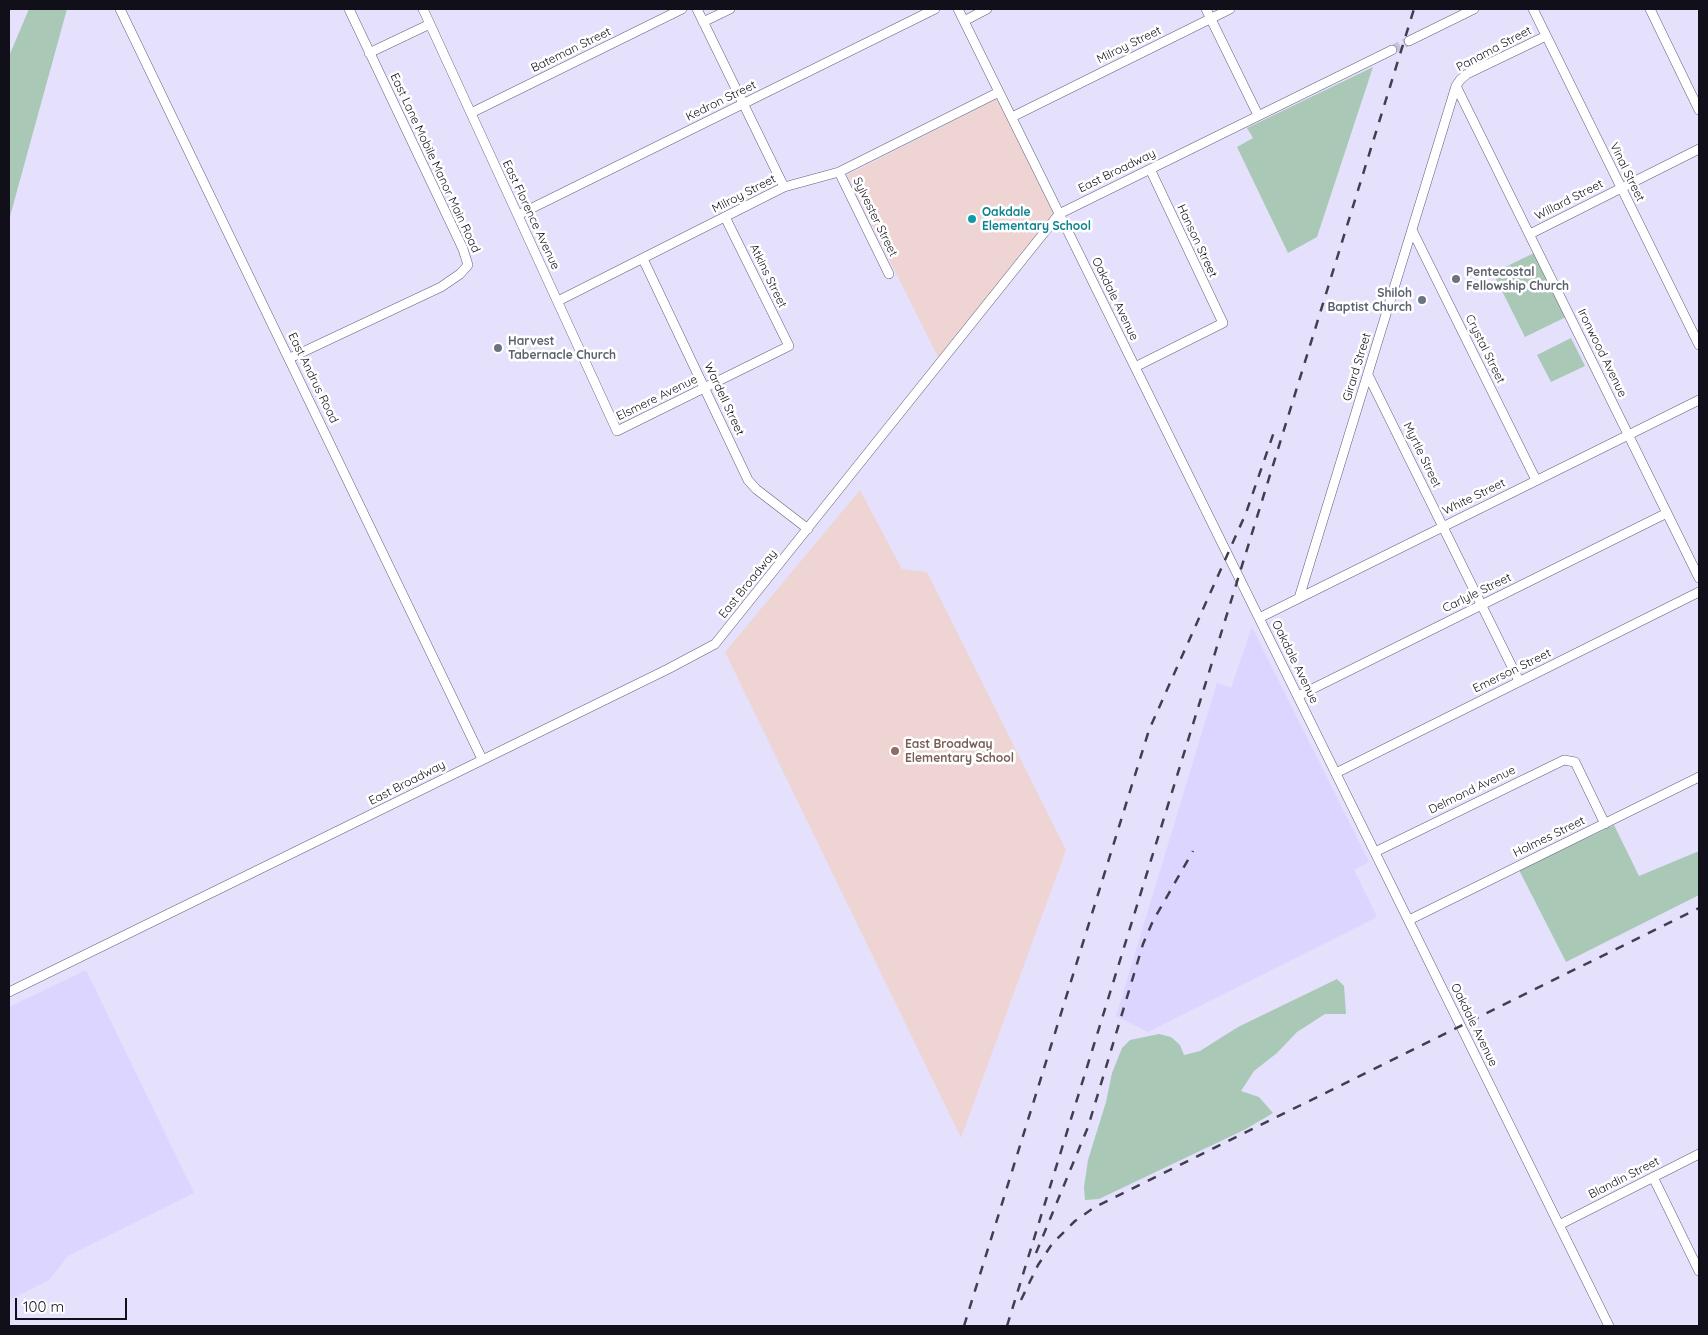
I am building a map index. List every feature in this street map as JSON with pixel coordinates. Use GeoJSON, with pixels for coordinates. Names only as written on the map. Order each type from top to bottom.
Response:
{"type":"FeatureCollection","features":[{"type":"Feature","properties":{"kind":"street","name":"East Andrus Road"},"geometry":{"type":"LineString","coordinates":[[120,9],[482,759]]}},
{"type":"Feature","properties":{"kind":"street","name":"East Lane Mobile Manor Main Road"},"geometry":{"type":"LineString","coordinates":[[290,358],[428,294],[451,281],[468,264],[463,249],[349,9]]}},
{"type":"Feature","properties":{"kind":"street","name":"East Florence Avenue"},"geometry":{"type":"LineString","coordinates":[[423,9],[617,431]]}},
{"type":"Feature","properties":{"kind":"street","name":"Bateman Street"},"geometry":{"type":"LineString","coordinates":[[471,113],[682,9]]}},
{"type":"Feature","properties":{"kind":"street"},"geometry":{"type":"LineString","coordinates":[[697,9],[784,187]]}},
{"type":"Feature","properties":{"kind":"street"},"geometry":{"type":"LineString","coordinates":[[703,22],[730,9]]}},
{"type":"Feature","properties":{"kind":"street","name":"Kedron Street"},"geometry":{"type":"LineString","coordinates":[[518,215],[935,9]]}},
{"type":"Feature","properties":{"kind":"street","name":"Oakdale Avenue"},"geometry":{"type":"LineString","coordinates":[[958,9],[1609,1326]]}},
{"type":"Feature","properties":{"kind":"street"},"geometry":{"type":"LineString","coordinates":[[964,20],[987,9]]}},
{"type":"Feature","properties":{"kind":"street"},"geometry":{"type":"LineString","coordinates":[[1206,9],[1258,116]]}},
{"type":"Feature","properties":{"kind":"street","name":"Milroy Street"},"geometry":{"type":"LineString","coordinates":[[1012,117],[1230,9]]}},
{"type":"Feature","properties":{"kind":"street"},"geometry":{"type":"LineString","coordinates":[[1409,41],[1474,9]]}},
{"type":"Feature","properties":{"kind":"street","name":"Vinal Street"},"geometry":{"type":"LineString","coordinates":[[1532,9],[1699,346]]}},
{"type":"Feature","properties":{"kind":"street"},"geometry":{"type":"LineString","coordinates":[[1650,9],[1699,110]]}},
{"type":"Feature","properties":{"kind":"street"},"geometry":{"type":"LineString","coordinates":[[369,52],[430,24]]}},
{"type":"Feature","properties":{"kind":"street","name":"Panama Street"},"geometry":{"type":"LineString","coordinates":[[1456,86],[1467,74],[1546,36]]}},
{"type":"Feature","properties":{"kind":"street","name":"East Broadway"},"geometry":{"type":"LineString","coordinates":[[9,992],[668,669],[715,644],[1059,214],[1392,50]]}},
{"type":"Feature","properties":{"kind":"street","name":"Girard Street"},"geometry":{"type":"LineString","coordinates":[[1299,598],[1456,86]]}},
{"type":"Feature","properties":{"kind":"street","name":"Ironwood Avenue"},"geometry":{"type":"LineString","coordinates":[[1456,86],[1699,578]]}},
{"type":"Feature","properties":{"kind":"street","name":"Milroy Street"},"geometry":{"type":"LineString","coordinates":[[558,302],[784,187],[838,172],[999,92]]}},
{"type":"Feature","properties":{"kind":"street","name":"Willard Street"},"geometry":{"type":"LineString","coordinates":[[1530,234],[1699,149]]}},
{"type":"Feature","properties":{"kind":"street","name":"Hanson Street"},"geometry":{"type":"LineString","coordinates":[[1135,367],[1223,323],[1150,169]]}},
{"type":"Feature","properties":{"kind":"street","name":"Sylvester Street"},"geometry":{"type":"LineString","coordinates":[[838,172],[890,274]]}},
{"type":"Feature","properties":{"kind":"street","name":"Atkins Street"},"geometry":{"type":"LineString","coordinates":[[725,217],[789,346]]}},
{"type":"Feature","properties":{"kind":"street","name":"Crystal Street"},"geometry":{"type":"LineString","coordinates":[[1412,230],[1536,480]]}},
{"type":"Feature","properties":{"kind":"street","name":"Wardell Street"},"geometry":{"type":"LineString","coordinates":[[642,259],[748,480],[756,489],[808,529]]}},
{"type":"Feature","properties":{"kind":"street","name":"Elsmere Avenue"},"geometry":{"type":"LineString","coordinates":[[617,431],[789,346]]}},
{"type":"Feature","properties":{"kind":"street","name":"Myrtle Street"},"geometry":{"type":"LineString","coordinates":[[1368,375],[1519,682]]}},
{"type":"Feature","properties":{"kind":"street","name":"White Street"},"geometry":{"type":"LineString","coordinates":[[1259,618],[1699,400]]}},
{"type":"Feature","properties":{"kind":"street","name":"Carlyle Street"},"geometry":{"type":"LineString","coordinates":[[1298,696],[1667,513]]}},
{"type":"Feature","properties":{"kind":"street","name":"Emerson Street"},"geometry":{"type":"LineString","coordinates":[[1336,773],[1699,592]]}},
{"type":"Feature","properties":{"kind":"street","name":"Delmond Avenue"},"geometry":{"type":"LineString","coordinates":[[1375,852],[1560,761],[1573,760],[1578,767],[1605,824]]}},
{"type":"Feature","properties":{"kind":"street","name":"Holmes Street"},"geometry":{"type":"LineString","coordinates":[[1408,920],[1699,776]]}},
{"type":"Feature","properties":{"kind":"street","name":"Blandin Street"},"geometry":{"type":"LineString","coordinates":[[1559,1225],[1699,1154]]}},
{"type":"Feature","properties":{"kind":"street"},"geometry":{"type":"LineString","coordinates":[[1654,1177],[1699,1271]]}},
{"type":"Feature","properties":{"kind":"shaded area"},"geometry":{"type":"Polygon","coordinates":[[[998,98],[1054,214],[939,359],[847,175],[998,98]]]}},
{"type":"Feature","properties":{"kind":"shaded area","name":"East Broadway Elementary School"},"geometry":{"type":"Polygon","coordinates":[[[860,490],[902,569],[927,572],[1066,850],[961,1138],[725,652],[860,490]]]}},
{"type":"Feature","properties":{"kind":"shaded area"},"geometry":{"type":"Polygon","coordinates":[[[1252,627],[1369,862],[1354,870],[1377,917],[1148,1032],[1116,1016],[1217,683],[1231,688],[1252,627]]]}},
{"type":"Feature","properties":{"kind":"shaded area"},"geometry":{"type":"Polygon","coordinates":[[[86,970],[194,1193],[68,1256],[49,1280],[9,1300],[9,1007],[86,970]]]}},
{"type":"Feature","properties":{"kind":"green space"},"geometry":{"type":"Polygon","coordinates":[[[29,9],[67,9],[9,220],[9,56],[29,9]]]}},
{"type":"Feature","properties":{"kind":"green space"},"geometry":{"type":"Polygon","coordinates":[[[1373,67],[1317,237],[1288,253],[1237,147],[1253,138],[1247,128],[1373,67]]]}},
{"type":"Feature","properties":{"kind":"green space"},"geometry":{"type":"Polygon","coordinates":[[[1534,253],[1566,317],[1525,337],[1493,273],[1534,253]]]}},
{"type":"Feature","properties":{"kind":"green space"},"geometry":{"type":"Polygon","coordinates":[[[1571,338],[1585,366],[1551,382],[1537,355],[1571,338]]]}},
{"type":"Feature","properties":{"kind":"green space"},"geometry":{"type":"Polygon","coordinates":[[[1614,825],[1639,876],[1699,851],[1699,895],[1566,962],[1519,870],[1614,825]]]}},
{"type":"Feature","properties":{"kind":"green space"},"geometry":{"type":"Polygon","coordinates":[[[1337,979],[1344,986],[1346,1014],[1325,1014],[1297,1032],[1277,1053],[1254,1071],[1241,1091],[1259,1097],[1273,1113],[1246,1129],[1099,1199],[1085,1200],[1084,1187],[1088,1160],[1106,1102],[1112,1073],[1122,1048],[1130,1040],[1159,1034],[1171,1037],[1180,1045],[1184,1055],[1200,1051],[1238,1027],[1337,979]]]}},
{"type":"Feature","properties":{"kind":"tunnel"},"geometry":{"type":"LineString","coordinates":[[1392,50],[1409,41]]}},
{"type":"Feature","properties":{"kind":"railway"},"geometry":{"type":"LineString","coordinates":[[1007,1326],[1414,9]]}},
{"type":"Feature","properties":{"kind":"railway"},"geometry":{"type":"LineString","coordinates":[[964,1326],[1149,730],[1246,513],[1276,426]]}},
{"type":"Feature","properties":{"kind":"railway"},"geometry":{"type":"LineString","coordinates":[[1036,1253],[1088,1127],[1143,944],[1153,921],[1193,851]]}},
{"type":"Feature","properties":{"kind":"railway"},"geometry":{"type":"LineString","coordinates":[[1021,1300],[1038,1265],[1052,1244],[1075,1221],[1095,1207],[1699,908]]}},
{"type":"Feature","properties":{"kind":"place","name":"Oakdale Elementary School"},"geometry":{"type":"Point","coordinates":[972,219]}},
{"type":"Feature","properties":{"kind":"place","name":"Pentecostal Fellowship Church"},"geometry":{"type":"Point","coordinates":[1456,279]}},
{"type":"Feature","properties":{"kind":"place","name":"Shiloh Baptist Church"},"geometry":{"type":"Point","coordinates":[1422,300]}},
{"type":"Feature","properties":{"kind":"place","name":"Harvest Tabernacle Church"},"geometry":{"type":"Point","coordinates":[498,348]}},
{"type":"Feature","properties":{"kind":"place","name":"East Broadway Elementary School"},"geometry":{"type":"Point","coordinates":[895,751]}}]}
